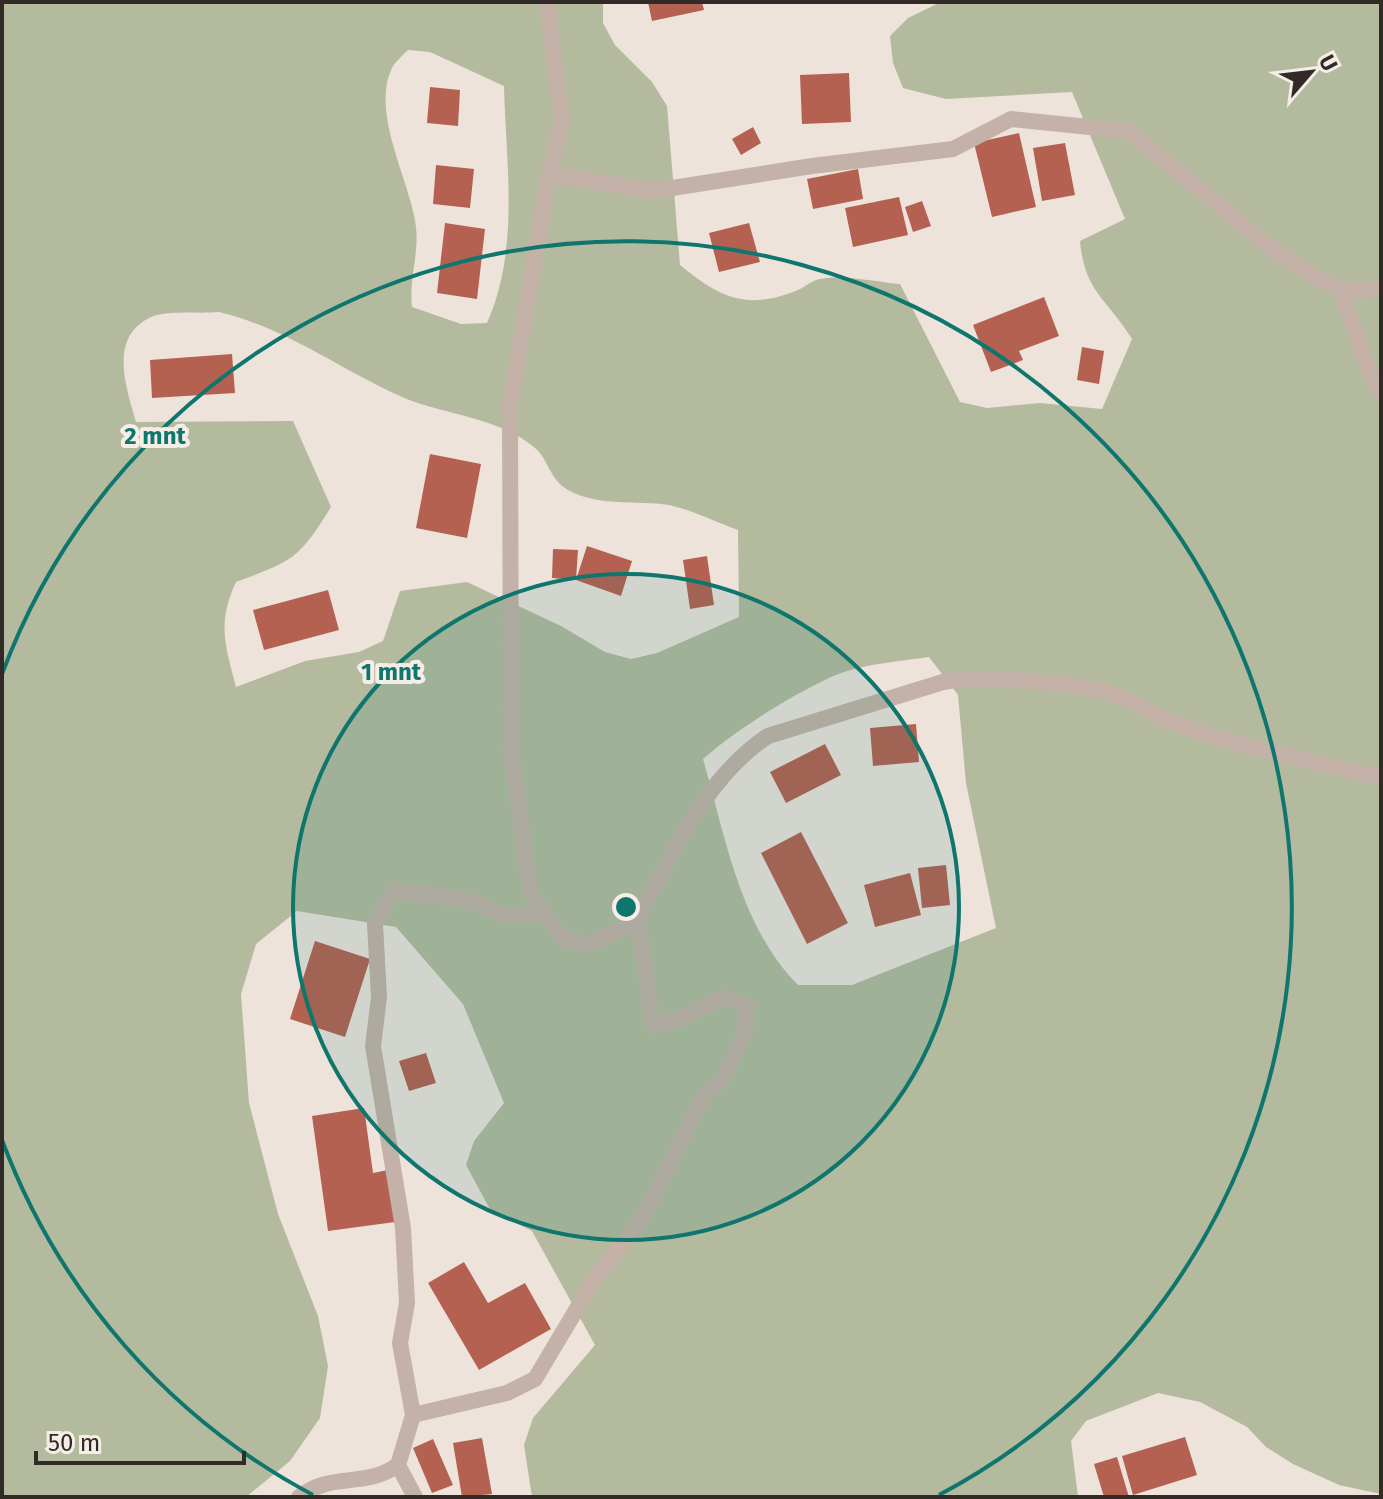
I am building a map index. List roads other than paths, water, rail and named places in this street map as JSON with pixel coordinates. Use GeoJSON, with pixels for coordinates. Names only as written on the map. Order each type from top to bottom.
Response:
{"type":"FeatureCollection","features":[{"type":"Feature","properties":{"kind":"lane"},"geometry":{"type":"LineString","coordinates":[[547,2],[562,120],[549,174],[510,404],[511,748],[530,892],[561,937],[588,945],[635,922],[709,792],[747,750],[768,736],[955,680],[967,678],[1093,689],[1121,696],[1167,721],[1328,768],[1381,777]]}},
{"type":"Feature","properties":{"kind":"lane"},"geometry":{"type":"LineString","coordinates":[[549,174],[653,191],[812,166],[953,149],[1011,119],[1128,131],[1275,251],[1341,289],[1365,291],[1381,285]]}},
{"type":"Feature","properties":{"kind":"lane"},"geometry":{"type":"LineString","coordinates":[[1341,289],[1371,377],[1381,393]]}},
{"type":"Feature","properties":{"kind":"lane"},"geometry":{"type":"LineString","coordinates":[[299,1497],[317,1484],[381,1477],[398,1465],[413,1415],[400,1343],[407,1303],[403,1228],[373,1046],[379,997],[375,924],[394,889],[477,903],[503,915],[546,915]]}},
{"type":"Feature","properties":{"kind":"lane"},"geometry":{"type":"LineString","coordinates":[[413,1415],[507,1393],[535,1379],[594,1280],[644,1216],[704,1095],[723,1079],[734,1057],[745,1032],[747,1005],[724,997],[677,1020],[653,1026],[646,994],[644,943],[635,922]]}},
{"type":"Feature","properties":{"kind":"lane"},"geometry":{"type":"LineString","coordinates":[[398,1465],[415,1497]]}}]}
